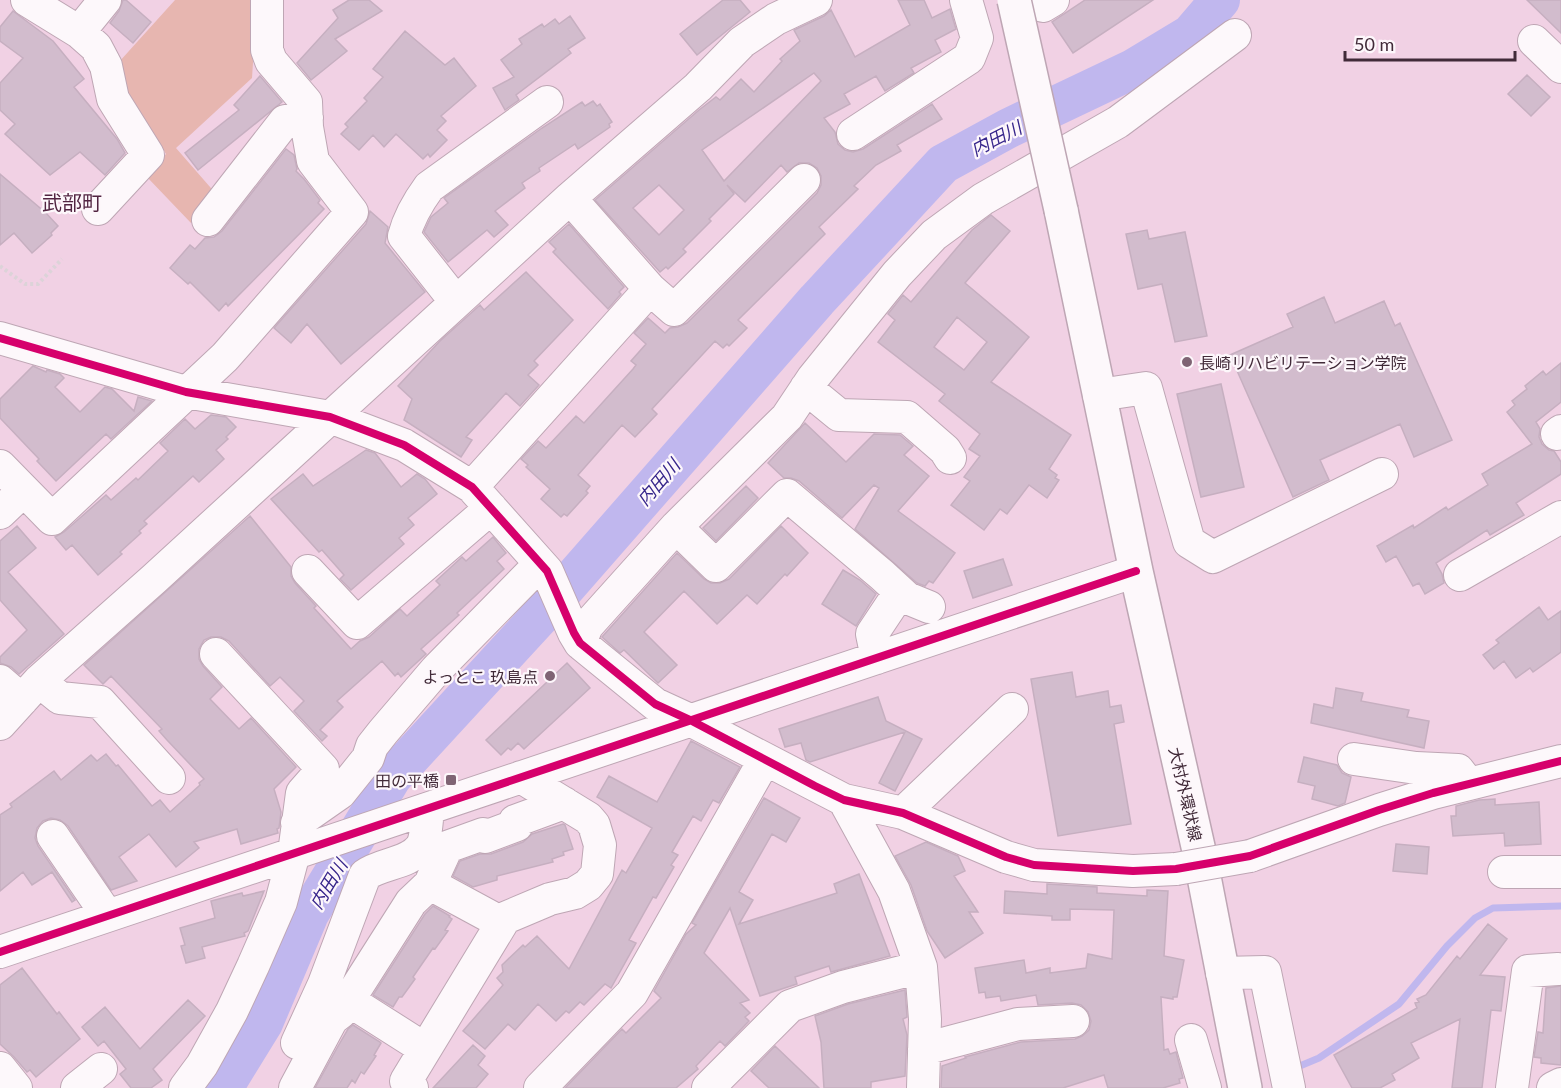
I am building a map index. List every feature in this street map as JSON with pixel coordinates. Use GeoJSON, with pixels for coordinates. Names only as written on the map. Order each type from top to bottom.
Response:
{"type":"FeatureCollection","features":[{"type":"Feature","properties":{"kind":"main road","name":"大村外環状線"},"geometry":{"type":"LineString","coordinates":[[1014,0],[1136,571],[1196,839],[1245,1088]]}},
{"type":"Feature","properties":{"kind":"street"},"geometry":{"type":"LineString","coordinates":[[27,0],[79,32],[96,47],[106,66],[114,99],[148,154],[98,209]]}},
{"type":"Feature","properties":{"kind":"street"},"geometry":{"type":"LineString","coordinates":[[79,32],[105,0]]}},
{"type":"Feature","properties":{"kind":"street"},"geometry":{"type":"LineString","coordinates":[[0,466],[52,519],[225,357],[352,212],[313,161],[306,102],[271,61],[267,50],[267,0]]}},
{"type":"Feature","properties":{"kind":"street"},"geometry":{"type":"LineString","coordinates":[[0,724],[20,687],[330,417],[570,198],[698,87],[742,42],[776,19],[816,0]]}},
{"type":"Feature","properties":{"kind":"street"},"geometry":{"type":"LineString","coordinates":[[853,134],[969,58],[977,38],[966,0]]}},
{"type":"Feature","properties":{"kind":"street"},"geometry":{"type":"LineString","coordinates":[[1042,0],[1043,6],[1053,0]]}},
{"type":"Feature","properties":{"kind":"street"},"geometry":{"type":"LineString","coordinates":[[577,638],[676,527],[787,417],[806,388],[897,274],[934,235],[983,199],[1118,122],[1235,35]]}},
{"type":"Feature","properties":{"kind":"street"},"geometry":{"type":"LineString","coordinates":[[1534,41],[1561,67]]}},
{"type":"Feature","properties":{"kind":"street"},"geometry":{"type":"LineString","coordinates":[[456,302],[404,236],[407,224],[429,187],[547,102]]}},
{"type":"Feature","properties":{"kind":"street"},"geometry":{"type":"LineString","coordinates":[[208,220],[285,121],[307,118]]}},
{"type":"Feature","properties":{"kind":"street"},"geometry":{"type":"LineString","coordinates":[[570,198],[650,289],[674,310],[804,180]]}},
{"type":"Feature","properties":{"kind":"street"},"geometry":{"type":"LineString","coordinates":[[308,571],[357,623],[481,497],[650,289]]}},
{"type":"Feature","properties":{"kind":"street"},"geometry":{"type":"LineString","coordinates":[[0,338],[186,392],[330,417],[404,445],[481,497],[543,567],[577,638],[655,704],[844,800],[903,813],[1006,858],[1034,865],[1133,871],[1176,869],[1250,856],[1379,810],[1561,761]]}},
{"type":"Feature","properties":{"kind":"street"},"geometry":{"type":"LineString","coordinates":[[806,388],[839,416],[907,417],[951,458]]}},
{"type":"Feature","properties":{"kind":"street"},"geometry":{"type":"LineString","coordinates":[[1099,395],[1146,388],[1189,542],[1213,557],[1382,474]]}},
{"type":"Feature","properties":{"kind":"street"},"geometry":{"type":"LineString","coordinates":[[0,513],[23,491]]}},
{"type":"Feature","properties":{"kind":"street"},"geometry":{"type":"LineString","coordinates":[[676,527],[716,566],[787,495],[907,598],[929,608]]}},
{"type":"Feature","properties":{"kind":"street"},"geometry":{"type":"LineString","coordinates":[[1460,575],[1561,517]]}},
{"type":"Feature","properties":{"kind":"street"},"geometry":{"type":"LineString","coordinates":[[296,838],[340,793],[368,758],[372,746],[436,670],[543,567]]}},
{"type":"Feature","properties":{"kind":"street"},"geometry":{"type":"LineString","coordinates":[[0,952],[107,915],[296,838],[417,813],[1136,571]]}},
{"type":"Feature","properties":{"kind":"street"},"geometry":{"type":"LineString","coordinates":[[877,658],[872,634],[900,592]]}},
{"type":"Feature","properties":{"kind":"street"},"geometry":{"type":"LineString","coordinates":[[185,1088],[207,1056],[254,966],[281,902],[296,838],[302,793],[323,769],[281,710],[215,654]]}},
{"type":"Feature","properties":{"kind":"street"},"geometry":{"type":"LineString","coordinates":[[20,687],[60,698],[100,702],[169,778]]}},
{"type":"Feature","properties":{"kind":"street"},"geometry":{"type":"LineString","coordinates":[[903,813],[1012,709]]}},
{"type":"Feature","properties":{"kind":"street"},"geometry":{"type":"LineString","coordinates":[[540,1088],[632,993],[765,759]]}},
{"type":"Feature","properties":{"kind":"street"},"geometry":{"type":"LineString","coordinates":[[1354,759],[1416,768],[1458,770],[1469,784]]}},
{"type":"Feature","properties":{"kind":"street"},"geometry":{"type":"LineString","coordinates":[[412,1088],[406,1081],[506,918],[550,899],[575,893],[588,885],[597,874],[600,845],[594,825],[588,818],[521,777]]}},
{"type":"Feature","properties":{"kind":"street"},"geometry":{"type":"LineString","coordinates":[[844,800],[894,891],[921,967],[925,1019],[923,1088]]}},
{"type":"Feature","properties":{"kind":"street"},"geometry":{"type":"LineString","coordinates":[[295,1088],[332,1018],[341,1012],[411,902],[430,884],[447,847],[483,834],[485,837],[517,825],[515,821],[564,803]]}},
{"type":"Feature","properties":{"kind":"street"},"geometry":{"type":"LineString","coordinates":[[276,1088],[324,984],[365,875],[373,869],[412,855],[422,846],[417,813]]}},
{"type":"Feature","properties":{"kind":"street"},"geometry":{"type":"LineString","coordinates":[[53,836],[107,915]]}},
{"type":"Feature","properties":{"kind":"street"},"geometry":{"type":"LineString","coordinates":[[1504,872],[1561,872]]}},
{"type":"Feature","properties":{"kind":"street"},"geometry":{"type":"LineString","coordinates":[[430,884],[502,923]]}},
{"type":"Feature","properties":{"kind":"street"},"geometry":{"type":"LineString","coordinates":[[728,1081],[790,1006],[843,987],[921,967]]}},
{"type":"Feature","properties":{"kind":"street"},"geometry":{"type":"LineString","coordinates":[[1512,1088],[1528,971],[1558,969]]}},
{"type":"Feature","properties":{"kind":"street"},"geometry":{"type":"LineString","coordinates":[[1222,973],[1265,972],[1289,1088]]}},
{"type":"Feature","properties":{"kind":"street"},"geometry":{"type":"LineString","coordinates":[[348,1000],[425,1049]]}},
{"type":"Feature","properties":{"kind":"street"},"geometry":{"type":"LineString","coordinates":[[924,1049],[1018,1024],[1073,1021]]}},
{"type":"Feature","properties":{"kind":"street"},"geometry":{"type":"LineString","coordinates":[[1191,1040],[1203,1081]]}},
{"type":"Feature","properties":{"kind":"street"},"geometry":{"type":"LineString","coordinates":[[0,1068],[16,1088]]}},
{"type":"Feature","properties":{"kind":"street"},"geometry":{"type":"LineString","coordinates":[[1553,1088],[1561,1084]]}},
{"type":"Feature","properties":{"kind":"path"},"geometry":{"type":"LineString","coordinates":[[0,266],[25,284],[38,284],[62,259]]}},
{"type":"Feature","properties":{"kind":"shaded area"},"geometry":{"type":"Polygon","coordinates":[[[175,0],[257,0],[252,78],[176,148],[217,195],[191,223],[146,176],[166,154],[122,84],[119,62],[175,0]]]}},
{"type":"Feature","properties":{"kind":"building"},"geometry":{"type":"Polygon","coordinates":[[[123,0],[126,0],[151,22],[133,43],[110,23],[119,11],[123,0]]]}},
{"type":"Feature","properties":{"kind":"building"},"geometry":{"type":"Polygon","coordinates":[[[349,0],[369,0],[382,11],[335,39],[347,51],[311,80],[297,63],[338,18],[333,10],[349,0]]]}},
{"type":"Feature","properties":{"kind":"building"},"geometry":{"type":"Polygon","coordinates":[[[723,0],[740,0],[750,12],[697,55],[680,34],[723,0]]]}},
{"type":"Feature","properties":{"kind":"building"},"geometry":{"type":"Polygon","coordinates":[[[898,0],[924,0],[932,18],[950,9],[956,29],[935,40],[941,52],[911,68],[914,73],[885,91],[876,76],[844,94],[850,104],[824,118],[835,132],[838,144],[845,150],[853,152],[863,149],[932,104],[942,119],[897,145],[901,151],[876,165],[854,186],[858,189],[819,227],[825,234],[738,320],[747,328],[729,346],[727,344],[723,348],[715,341],[652,409],[657,414],[635,437],[622,425],[578,475],[590,486],[586,491],[588,493],[567,516],[564,514],[561,517],[541,499],[550,489],[526,467],[528,465],[521,459],[538,441],[546,448],[576,416],[584,423],[636,365],[631,361],[646,344],[634,333],[648,318],[665,333],[670,328],[687,323],[817,193],[821,185],[821,176],[817,168],[809,163],[799,163],[787,172],[781,165],[745,202],[727,185],[734,194],[683,249],[686,252],[668,269],[666,267],[660,272],[595,200],[699,110],[716,97],[720,100],[741,79],[754,92],[782,61],[780,59],[800,41],[794,30],[824,16],[831,10],[855,57],[910,25],[898,0]],[[814,73],[702,150],[724,181],[821,81],[814,73]],[[659,185],[633,208],[659,235],[684,210],[659,185]]]}},
{"type":"Feature","properties":{"kind":"building"},"geometry":{"type":"Polygon","coordinates":[[[1085,0],[1153,0],[1073,53],[1052,22],[1085,0]]]}},
{"type":"Feature","properties":{"kind":"building"},"geometry":{"type":"Polygon","coordinates":[[[1527,0],[1561,0],[1561,33],[1527,0]]]}},
{"type":"Feature","properties":{"kind":"building"},"geometry":{"type":"Polygon","coordinates":[[[13,11],[53,41],[84,79],[74,87],[117,139],[125,153],[105,175],[80,152],[50,175],[5,134],[15,124],[0,110],[0,83],[23,58],[0,41],[0,27],[13,11]]]}},
{"type":"Feature","properties":{"kind":"building"},"geometry":{"type":"Polygon","coordinates":[[[570,16],[585,38],[568,49],[571,53],[516,95],[519,100],[505,110],[493,88],[514,77],[501,60],[522,44],[519,39],[542,24],[544,27],[555,19],[559,24],[570,16]]]}},
{"type":"Feature","properties":{"kind":"building"},"geometry":{"type":"Polygon","coordinates":[[[405,31],[445,65],[454,58],[476,86],[441,116],[446,121],[437,130],[447,140],[430,157],[428,154],[423,159],[396,134],[384,147],[373,135],[359,150],[341,134],[348,127],[345,124],[367,101],[364,98],[383,77],[373,69],[405,31]]]}},
{"type":"Feature","properties":{"kind":"building"},"geometry":{"type":"Polygon","coordinates":[[[1527,75],[1550,97],[1531,116],[1508,94],[1527,75]]]}},
{"type":"Feature","properties":{"kind":"building"},"geometry":{"type":"Polygon","coordinates":[[[260,76],[282,102],[198,170],[185,153],[239,110],[234,105],[260,76]]]}},
{"type":"Feature","properties":{"kind":"building"},"geometry":{"type":"Polygon","coordinates":[[[593,101],[597,106],[600,104],[612,122],[609,124],[610,127],[578,149],[575,144],[539,168],[540,171],[522,183],[525,188],[495,211],[508,225],[494,237],[487,230],[448,262],[424,232],[431,217],[448,203],[444,198],[542,128],[582,102],[585,106],[593,101]]]}},
{"type":"Feature","properties":{"kind":"building"},"geometry":{"type":"Polygon","coordinates":[[[286,149],[294,155],[296,171],[320,200],[318,203],[324,209],[228,306],[226,303],[219,311],[190,282],[188,284],[170,268],[190,245],[195,249],[205,238],[214,237],[222,231],[286,149]]]}},
{"type":"Feature","properties":{"kind":"building"},"geometry":{"type":"Polygon","coordinates":[[[0,174],[58,226],[51,233],[52,235],[32,253],[14,233],[0,245],[0,174]]]}},
{"type":"Feature","properties":{"kind":"building"},"geometry":{"type":"Polygon","coordinates":[[[370,211],[388,227],[385,243],[425,292],[341,364],[307,324],[291,343],[274,328],[366,224],[370,211]]]}},
{"type":"Feature","properties":{"kind":"building"},"geometry":{"type":"Polygon","coordinates":[[[991,215],[1010,231],[965,283],[1029,337],[991,382],[1071,435],[1049,469],[1057,475],[1055,478],[1059,480],[1047,498],[1029,485],[1007,514],[1000,509],[984,530],[951,505],[970,481],[964,477],[980,456],[969,449],[980,434],[939,401],[945,394],[878,342],[895,320],[888,314],[903,295],[911,302],[972,230],[991,215]],[[957,317],[934,347],[964,370],[987,342],[957,317]]]}},
{"type":"Feature","properties":{"kind":"building"},"geometry":{"type":"Polygon","coordinates":[[[569,224],[624,287],[608,309],[553,252],[556,249],[549,242],[569,224]]]}},
{"type":"Feature","properties":{"kind":"building"},"geometry":{"type":"Polygon","coordinates":[[[1147,230],[1149,239],[1185,232],[1207,336],[1175,342],[1162,284],[1138,289],[1126,234],[1147,230]]]}},
{"type":"Feature","properties":{"kind":"building"},"geometry":{"type":"Polygon","coordinates":[[[526,272],[573,320],[534,361],[538,365],[528,375],[539,385],[520,406],[506,393],[466,437],[472,440],[461,457],[404,420],[412,399],[398,386],[440,341],[480,305],[484,310],[526,272]]]}},
{"type":"Feature","properties":{"kind":"building"},"geometry":{"type":"Polygon","coordinates":[[[1324,297],[1335,323],[1384,301],[1395,326],[1400,323],[1452,440],[1414,457],[1400,424],[1320,460],[1329,480],[1293,497],[1230,355],[1293,327],[1287,314],[1324,297]]]}},
{"type":"Feature","properties":{"kind":"building"},"geometry":{"type":"Polygon","coordinates":[[[1561,363],[1561,402],[1536,422],[1540,429],[1539,437],[1542,444],[1554,451],[1561,462],[1561,474],[1516,503],[1524,515],[1490,535],[1487,530],[1436,563],[1444,583],[1425,594],[1419,583],[1413,586],[1396,556],[1386,562],[1377,546],[1413,525],[1414,528],[1446,507],[1448,510],[1488,485],[1482,474],[1532,444],[1507,412],[1515,405],[1512,401],[1527,389],[1525,386],[1543,371],[1546,375],[1561,363]]]}},
{"type":"Feature","properties":{"kind":"building"},"geometry":{"type":"Polygon","coordinates":[[[33,366],[46,372],[47,370],[60,374],[64,378],[55,387],[80,412],[105,387],[112,389],[134,411],[138,397],[152,401],[111,439],[106,434],[56,481],[37,461],[39,459],[0,418],[0,399],[33,366]]]}},
{"type":"Feature","properties":{"kind":"building"},"geometry":{"type":"Polygon","coordinates":[[[1221,384],[1244,487],[1201,497],[1177,394],[1221,384]]]}},
{"type":"Feature","properties":{"kind":"building"},"geometry":{"type":"Polygon","coordinates":[[[211,415],[226,417],[236,427],[226,437],[228,439],[216,450],[224,459],[199,482],[193,476],[144,521],[147,524],[139,531],[141,533],[120,552],[122,554],[98,575],[72,545],[66,550],[55,537],[64,532],[106,495],[111,500],[136,478],[138,480],[168,451],[160,443],[185,419],[195,429],[211,415]]]}},
{"type":"Feature","properties":{"kind":"building"},"geometry":{"type":"Polygon","coordinates":[[[805,423],[846,462],[874,434],[900,435],[913,446],[904,455],[929,476],[898,511],[955,553],[933,583],[929,581],[925,586],[917,583],[855,529],[879,488],[874,485],[842,518],[799,481],[784,478],[768,463],[805,423]]]}},
{"type":"Feature","properties":{"kind":"building"},"geometry":{"type":"Polygon","coordinates":[[[366,450],[375,453],[401,487],[417,474],[425,479],[437,494],[408,518],[414,525],[399,538],[404,544],[351,590],[340,579],[344,575],[322,550],[319,552],[271,499],[303,474],[313,486],[366,450]]]}},
{"type":"Feature","properties":{"kind":"building"},"geometry":{"type":"Polygon","coordinates":[[[746,486],[758,498],[716,541],[703,528],[746,486]]]}},
{"type":"Feature","properties":{"kind":"building"},"geometry":{"type":"Polygon","coordinates":[[[250,516],[291,567],[291,576],[295,583],[351,649],[369,637],[400,609],[407,616],[440,585],[436,581],[462,557],[466,561],[493,537],[506,553],[497,561],[504,569],[457,613],[459,615],[421,649],[426,654],[401,677],[398,673],[395,676],[382,661],[337,701],[343,707],[320,730],[327,736],[322,741],[294,711],[304,701],[280,677],[270,686],[229,641],[221,637],[204,640],[199,649],[199,659],[222,687],[210,699],[239,729],[251,718],[296,767],[274,789],[281,812],[278,833],[241,844],[237,829],[194,842],[199,848],[176,867],[149,834],[119,857],[137,881],[111,890],[68,826],[60,820],[51,818],[43,821],[37,828],[35,838],[38,846],[75,900],[72,902],[52,872],[32,885],[23,872],[0,891],[0,815],[12,807],[10,804],[54,771],[61,780],[91,755],[97,761],[106,754],[152,806],[160,800],[170,812],[204,779],[159,731],[162,729],[111,676],[103,684],[84,665],[250,516]]]}},
{"type":"Feature","properties":{"kind":"building"},"geometry":{"type":"Polygon","coordinates":[[[17,526],[36,548],[8,572],[64,634],[19,674],[11,667],[0,663],[0,657],[27,630],[0,600],[0,541],[17,526]]]}},
{"type":"Feature","properties":{"kind":"building"},"geometry":{"type":"Polygon","coordinates":[[[781,526],[808,553],[757,604],[747,595],[717,624],[684,591],[644,632],[677,665],[658,683],[624,650],[620,653],[602,637],[677,553],[704,579],[711,583],[720,583],[729,579],[781,526]]]}},
{"type":"Feature","properties":{"kind":"building"},"geometry":{"type":"Polygon","coordinates":[[[1003,559],[1012,585],[973,598],[964,571],[1003,559]]]}},
{"type":"Feature","properties":{"kind":"building"},"geometry":{"type":"Polygon","coordinates":[[[843,570],[860,580],[876,594],[856,626],[822,604],[843,570]]]}},
{"type":"Feature","properties":{"kind":"building"},"geometry":{"type":"Polygon","coordinates":[[[1539,607],[1548,620],[1561,611],[1561,652],[1533,672],[1530,668],[1516,678],[1504,661],[1494,669],[1483,655],[1499,643],[1496,640],[1539,607]]]}},
{"type":"Feature","properties":{"kind":"building"},"geometry":{"type":"Polygon","coordinates":[[[567,663],[590,688],[524,749],[518,743],[501,755],[486,740],[567,663]]]}},
{"type":"Feature","properties":{"kind":"building"},"geometry":{"type":"Polygon","coordinates":[[[1072,672],[1076,697],[1108,691],[1110,707],[1121,705],[1124,722],[1114,724],[1131,824],[1058,836],[1031,679],[1072,672]]]}},
{"type":"Feature","properties":{"kind":"building"},"geometry":{"type":"Polygon","coordinates":[[[1336,688],[1363,693],[1361,701],[1409,710],[1407,717],[1429,721],[1424,748],[1311,723],[1314,704],[1333,708],[1336,688]]]}},
{"type":"Feature","properties":{"kind":"building"},"geometry":{"type":"Polygon","coordinates":[[[878,697],[886,721],[922,739],[895,791],[879,783],[905,732],[810,762],[806,760],[801,743],[785,747],[779,729],[878,697]]]}},
{"type":"Feature","properties":{"kind":"building"},"geometry":{"type":"Polygon","coordinates":[[[691,741],[740,767],[719,803],[713,800],[701,821],[693,816],[672,852],[678,855],[671,865],[674,867],[656,898],[653,897],[629,940],[636,943],[611,988],[605,984],[584,1005],[580,1002],[556,1021],[538,1004],[515,1030],[508,1024],[485,1049],[463,1031],[503,985],[497,978],[503,972],[502,965],[523,945],[525,947],[537,936],[569,969],[622,870],[626,873],[652,828],[597,797],[609,776],[657,802],[691,741]]]}},
{"type":"Feature","properties":{"kind":"building"},"geometry":{"type":"Polygon","coordinates":[[[1304,757],[1337,765],[1342,773],[1351,777],[1345,803],[1338,806],[1312,799],[1315,786],[1298,782],[1304,757]]]}},
{"type":"Feature","properties":{"kind":"building"},"geometry":{"type":"Polygon","coordinates":[[[764,798],[800,818],[786,842],[772,834],[739,892],[753,900],[739,924],[837,893],[834,884],[859,874],[890,956],[831,972],[829,966],[795,977],[797,984],[760,996],[730,908],[704,953],[749,1000],[740,1003],[750,1013],[745,1017],[749,1021],[725,1046],[720,1041],[696,1066],[698,1069],[676,1088],[565,1088],[622,1029],[626,1033],[661,998],[654,991],[686,934],[696,925],[692,923],[764,798]]]}},
{"type":"Feature","properties":{"kind":"building"},"geometry":{"type":"Polygon","coordinates":[[[1495,799],[1495,805],[1539,802],[1541,844],[1505,846],[1504,833],[1453,836],[1451,816],[1456,816],[1456,806],[1479,800],[1495,799]]]}},
{"type":"Feature","properties":{"kind":"building"},"geometry":{"type":"Polygon","coordinates":[[[563,824],[573,849],[552,859],[553,862],[497,876],[497,880],[473,887],[453,876],[460,861],[480,854],[491,854],[523,842],[532,834],[563,824]]]}},
{"type":"Feature","properties":{"kind":"building"},"geometry":{"type":"Polygon","coordinates":[[[926,842],[958,856],[965,871],[954,876],[978,912],[969,912],[983,933],[945,958],[927,931],[911,885],[895,856],[926,842]]]}},
{"type":"Feature","properties":{"kind":"building"},"geometry":{"type":"Polygon","coordinates":[[[1396,844],[1429,847],[1427,874],[1393,871],[1396,844]]]}},
{"type":"Feature","properties":{"kind":"building"},"geometry":{"type":"Polygon","coordinates":[[[1047,884],[1097,887],[1097,893],[1147,896],[1147,890],[1168,891],[1164,956],[1184,960],[1177,997],[1173,999],[1161,997],[1164,1050],[1168,1049],[1170,1054],[1176,1052],[1183,1078],[1179,1079],[1180,1083],[1163,1088],[1108,1088],[1104,1075],[1063,1088],[941,1088],[942,1066],[965,1057],[1021,1042],[1075,1039],[1089,1030],[1091,1021],[1088,1012],[1081,1005],[1072,1003],[1038,1005],[1036,995],[1001,1001],[1000,996],[986,998],[985,992],[979,993],[975,968],[1024,960],[1026,973],[1050,968],[1050,973],[1086,968],[1088,954],[1112,959],[1114,910],[1070,909],[1070,920],[1052,920],[1052,916],[1004,913],[1005,891],[1047,894],[1047,884]]]}},
{"type":"Feature","properties":{"kind":"building"},"geometry":{"type":"Polygon","coordinates":[[[264,891],[248,931],[244,933],[245,936],[202,947],[205,958],[186,963],[181,946],[185,945],[180,928],[215,918],[211,901],[242,893],[243,896],[264,891]]]}},
{"type":"Feature","properties":{"kind":"building"},"geometry":{"type":"Polygon","coordinates":[[[433,906],[452,919],[445,930],[448,931],[435,949],[433,948],[413,977],[415,979],[393,1007],[373,995],[425,914],[433,906]]]}},
{"type":"Feature","properties":{"kind":"building"},"geometry":{"type":"Polygon","coordinates":[[[1488,924],[1507,939],[1480,975],[1505,977],[1501,1011],[1491,1010],[1482,1088],[1452,1088],[1460,1019],[1411,1043],[1419,1058],[1392,1074],[1395,1080],[1380,1088],[1352,1088],[1334,1055],[1417,1008],[1415,1003],[1419,1002],[1417,999],[1426,995],[1457,956],[1460,959],[1488,924]]]}},
{"type":"Feature","properties":{"kind":"building"},"geometry":{"type":"Polygon","coordinates":[[[22,968],[57,1014],[59,1012],[80,1039],[36,1077],[30,1070],[27,1072],[0,1044],[0,985],[22,968]]]}},
{"type":"Feature","properties":{"kind":"building"},"geometry":{"type":"Polygon","coordinates":[[[1561,986],[1561,1065],[1541,1063],[1541,1058],[1534,1057],[1538,1032],[1543,1033],[1546,988],[1561,986]]]}},
{"type":"Feature","properties":{"kind":"building"},"geometry":{"type":"Polygon","coordinates":[[[905,990],[907,1017],[903,1019],[907,1035],[905,1076],[871,1082],[871,1088],[824,1088],[821,1042],[815,1016],[848,1004],[905,990]]]}},
{"type":"Feature","properties":{"kind":"building"},"geometry":{"type":"Polygon","coordinates":[[[188,1000],[205,1016],[153,1069],[162,1080],[151,1088],[131,1088],[120,1074],[126,1069],[104,1041],[98,1046],[82,1027],[105,1007],[140,1049],[188,1000]]]}},
{"type":"Feature","properties":{"kind":"building"},"geometry":{"type":"Polygon","coordinates":[[[353,1025],[381,1043],[374,1055],[376,1056],[364,1074],[361,1072],[355,1083],[352,1080],[347,1088],[315,1088],[348,1029],[353,1025]]]}},
{"type":"Feature","properties":{"kind":"building"},"geometry":{"type":"Polygon","coordinates":[[[473,1045],[485,1056],[478,1065],[488,1074],[476,1088],[433,1088],[473,1045]]]}},
{"type":"Feature","properties":{"kind":"building"},"geometry":{"type":"Polygon","coordinates":[[[775,1046],[819,1088],[769,1088],[751,1071],[775,1046]]]}},
{"type":"Feature","properties":{"kind":"waterway","name":"内田川"},"geometry":{"type":"LineString","coordinates":[[223,1088],[263,1023],[309,914],[392,777],[543,613],[817,300],[943,164],[1009,128],[1133,69],[1191,34],[1220,0]]}},
{"type":"Feature","properties":{"kind":"waterway"},"geometry":{"type":"LineString","coordinates":[[1295,1068],[1319,1058],[1399,1004],[1447,946],[1475,918],[1493,908],[1561,906]]}},
{"type":"Feature","properties":{"kind":"cycle path"},"geometry":{"type":"LineString","coordinates":[[0,338],[186,392],[330,417],[404,445],[472,487],[547,571],[580,643],[655,704],[844,800],[903,813],[1006,857],[1034,865],[1133,871],[1176,869],[1250,856],[1433,793],[1561,761]]}},
{"type":"Feature","properties":{"kind":"cycle path"},"geometry":{"type":"LineString","coordinates":[[0,952],[1136,571]]}},
{"type":"Feature","properties":{"kind":"place","name":"長崎リハビリテーション学院"},"geometry":{"type":"Point","coordinates":[1187,362]}},
{"type":"Feature","properties":{"kind":"place","name":"よっとこ 玖島点"},"geometry":{"type":"Point","coordinates":[550,676]}},
{"type":"Feature","properties":{"kind":"place","name":"田の平橋"},"geometry":{"type":"Point","coordinates":[451,780]}},
{"type":"Feature","properties":{"kind":"district","name":"武部町"},"geometry":{"type":"Point","coordinates":[72,202]}}]}
